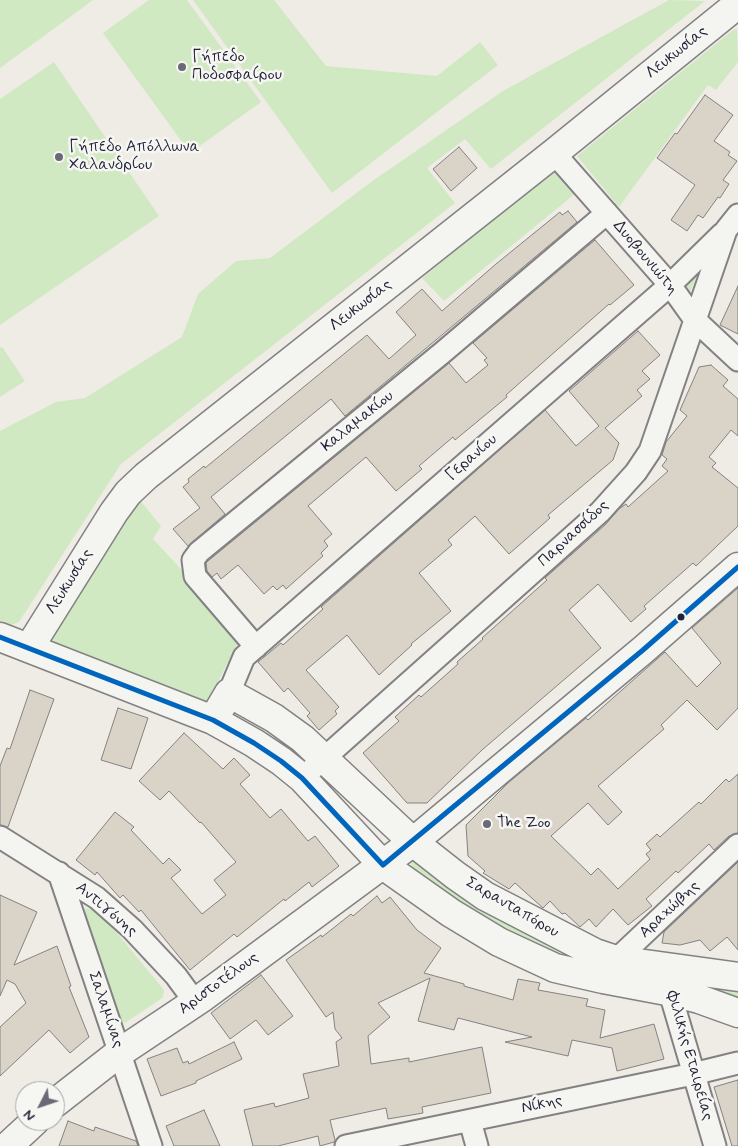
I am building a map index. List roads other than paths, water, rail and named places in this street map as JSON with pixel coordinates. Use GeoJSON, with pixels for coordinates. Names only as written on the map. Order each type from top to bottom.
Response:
{"type":"FeatureCollection","features":[{"type":"Feature","properties":{"kind":"street","name":"Λευκωσίας"},"geometry":{"type":"LineString","coordinates":[[29,648],[114,512],[128,493],[146,476],[737,8]]}},
{"type":"Feature","properties":{"kind":"street","name":"Δυοβουνιώτη"},"geometry":{"type":"LineString","coordinates":[[554,153],[670,285],[695,320],[738,360]]}},
{"type":"Feature","properties":{"kind":"street","name":"Καλαμακίου"},"geometry":{"type":"LineString","coordinates":[[256,647],[195,576],[193,560],[198,552],[442,353],[607,213]]}},
{"type":"Feature","properties":{"kind":"street","name":"Γερανίου"},"geometry":{"type":"LineString","coordinates":[[229,692],[244,657],[670,285],[732,222]]}},
{"type":"Feature","properties":{"kind":"street","name":"Παρνασσίδος"},"geometry":{"type":"LineString","coordinates":[[302,778],[600,512],[636,472],[650,451],[695,320],[732,222]]}},
{"type":"Feature","properties":{"kind":"street","name":"Αριστοτέλους"},"geometry":{"type":"LineString","coordinates":[[65,1095],[119,1053],[195,1002],[413,842],[643,650],[738,567]]}},
{"type":"Feature","properties":{"kind":"street","name":"Σαρανταπόρου"},"geometry":{"type":"LineString","coordinates":[[0,636],[213,720],[254,743],[302,778],[383,865],[444,909],[499,942],[554,968],[612,970],[666,979],[738,977]]}},
{"type":"Feature","properties":{"kind":"street","name":"Σαρανταπόρου"},"geometry":{"type":"LineString","coordinates":[[229,692],[274,718],[303,738],[413,842],[455,875],[484,896],[595,953],[612,970]]}},
{"type":"Feature","properties":{"kind":"street"},"geometry":{"type":"LineString","coordinates":[[213,720],[229,692]]}},
{"type":"Feature","properties":{"kind":"street","name":"Αντιγόνης"},"geometry":{"type":"LineString","coordinates":[[0,837],[97,898],[132,929],[176,976],[195,1002]]}},
{"type":"Feature","properties":{"kind":"street","name":"Αραχώβης"},"geometry":{"type":"LineString","coordinates":[[612,970],[738,845]]}},
{"type":"Feature","properties":{"kind":"street","name":"Σαλαμίνας"},"geometry":{"type":"LineString","coordinates":[[59,873],[151,1146]]}},
{"type":"Feature","properties":{"kind":"street","name":"Σαρανταπόρου"},"geometry":{"type":"LineString","coordinates":[[666,979],[699,999],[738,1013]]}},
{"type":"Feature","properties":{"kind":"street","name":"Φιλικής Εταιρείας"},"geometry":{"type":"LineString","coordinates":[[666,979],[715,1146]]}},
{"type":"Feature","properties":{"kind":"street","name":"Νίκης"},"geometry":{"type":"LineString","coordinates":[[349,1146],[693,1074],[738,1062]]}},
{"type":"Feature","properties":{"kind":"street"},"geometry":{"type":"LineString","coordinates":[[470,1120],[478,1146]]}},
{"type":"Feature","properties":{"kind":"street"},"geometry":{"type":"LineString","coordinates":[[8,1146],[24,1131]]}},
{"type":"Feature","properties":{"kind":"place","name":"Γήπεδο Ποδοσφαίρου"},"geometry":{"type":"Point","coordinates":[182,67]}},
{"type":"Feature","properties":{"kind":"place","name":"Γήπεδο Απόλλωνα Χαλανδρίου"},"geometry":{"type":"Point","coordinates":[59,157]}},
{"type":"Feature","properties":{"kind":"place","name":"The Zoo"},"geometry":{"type":"Point","coordinates":[487,824]}}]}
